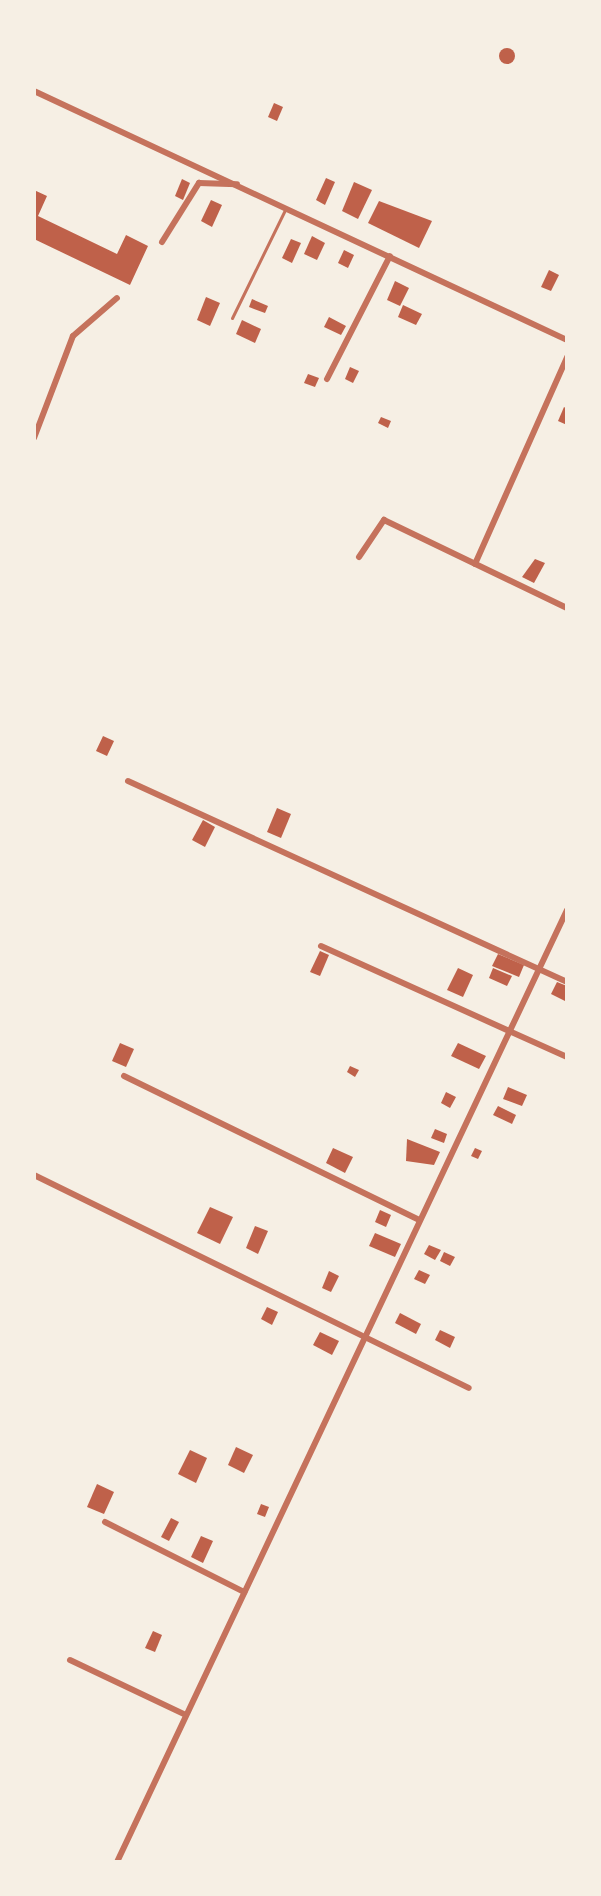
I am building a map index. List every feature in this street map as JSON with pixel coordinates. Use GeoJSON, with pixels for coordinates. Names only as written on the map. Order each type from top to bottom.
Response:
{"type":"FeatureCollection","features":[{"type":"Feature","properties":{"kind":"street"},"geometry":{"type":"LineString","coordinates":[[34,91],[567,340]]}},
{"type":"Feature","properties":{"kind":"street"},"geometry":{"type":"LineString","coordinates":[[162,242],[199,183],[237,184]]}},
{"type":"Feature","properties":{"kind":"street"},"geometry":{"type":"LineString","coordinates":[[327,379],[390,256]]}},
{"type":"Feature","properties":{"kind":"street"},"geometry":{"type":"LineString","coordinates":[[34,438],[73,336],[117,298]]}},
{"type":"Feature","properties":{"kind":"street"},"geometry":{"type":"LineString","coordinates":[[475,564],[567,357]]}},
{"type":"Feature","properties":{"kind":"street"},"geometry":{"type":"LineString","coordinates":[[359,557],[384,520],[567,608]]}},
{"type":"Feature","properties":{"kind":"street"},"geometry":{"type":"LineString","coordinates":[[128,781],[567,982]]}},
{"type":"Feature","properties":{"kind":"street"},"geometry":{"type":"LineString","coordinates":[[117,1862],[419,1220],[542,970],[567,910]]}},
{"type":"Feature","properties":{"kind":"street"},"geometry":{"type":"LineString","coordinates":[[321,946],[567,1057]]}},
{"type":"Feature","properties":{"kind":"street"},"geometry":{"type":"LineString","coordinates":[[124,1076],[419,1220]]}},
{"type":"Feature","properties":{"kind":"street"},"geometry":{"type":"LineString","coordinates":[[34,1175],[469,1388]]}},
{"type":"Feature","properties":{"kind":"street"},"geometry":{"type":"LineString","coordinates":[[105,1522],[244,1592]]}},
{"type":"Feature","properties":{"kind":"street"},"geometry":{"type":"LineString","coordinates":[[70,1660],[186,1715]]}},
{"type":"Feature","properties":{"kind":"lane"},"geometry":{"type":"LineString","coordinates":[[232,318],[287,207]]}},
{"type":"Feature","properties":{"kind":"building"},"geometry":{"type":"Polygon","coordinates":[[[504,48],[510,48],[515,56],[513,62],[504,64],[499,59],[499,53],[504,48]]]}},
{"type":"Feature","properties":{"kind":"building"},"geometry":{"type":"Polygon","coordinates":[[[274,103],[283,107],[277,121],[268,117],[274,103]]]}},
{"type":"Feature","properties":{"kind":"building"},"geometry":{"type":"Polygon","coordinates":[[[326,178],[335,182],[325,205],[316,200],[326,178]]]}},
{"type":"Feature","properties":{"kind":"building"},"geometry":{"type":"Polygon","coordinates":[[[182,179],[190,183],[183,200],[175,196],[182,179]]]}},
{"type":"Feature","properties":{"kind":"building"},"geometry":{"type":"Polygon","coordinates":[[[354,182],[372,190],[358,219],[342,211],[354,182]]]}},
{"type":"Feature","properties":{"kind":"building"},"geometry":{"type":"Polygon","coordinates":[[[34,190],[47,196],[38,216],[117,254],[126,235],[148,246],[130,285],[34,239],[34,190]]]}},
{"type":"Feature","properties":{"kind":"building"},"geometry":{"type":"Polygon","coordinates":[[[211,200],[222,205],[212,227],[201,221],[211,200]]]}},
{"type":"Feature","properties":{"kind":"building"},"geometry":{"type":"Polygon","coordinates":[[[379,201],[432,221],[419,248],[368,223],[379,201]]]}},
{"type":"Feature","properties":{"kind":"building"},"geometry":{"type":"Polygon","coordinates":[[[312,236],[325,243],[317,260],[304,254],[312,236]]]}},
{"type":"Feature","properties":{"kind":"building"},"geometry":{"type":"Polygon","coordinates":[[[291,239],[301,243],[292,263],[282,258],[291,239]]]}},
{"type":"Feature","properties":{"kind":"building"},"geometry":{"type":"Polygon","coordinates":[[[344,250],[354,255],[348,268],[338,263],[344,250]]]}},
{"type":"Feature","properties":{"kind":"building"},"geometry":{"type":"Polygon","coordinates":[[[549,270],[559,275],[551,291],[541,287],[549,270]]]}},
{"type":"Feature","properties":{"kind":"building"},"geometry":{"type":"Polygon","coordinates":[[[395,281],[409,288],[400,306],[387,300],[395,281]]]}},
{"type":"Feature","properties":{"kind":"building"},"geometry":{"type":"Polygon","coordinates":[[[206,297],[220,303],[210,326],[197,320],[206,297]]]}},
{"type":"Feature","properties":{"kind":"building"},"geometry":{"type":"Polygon","coordinates":[[[252,299],[268,306],[265,313],[249,307],[252,299]]]}},
{"type":"Feature","properties":{"kind":"building"},"geometry":{"type":"Polygon","coordinates":[[[403,305],[422,314],[416,325],[398,317],[403,305]]]}},
{"type":"Feature","properties":{"kind":"building"},"geometry":{"type":"Polygon","coordinates":[[[329,317],[346,326],[341,335],[324,327],[329,317]]]}},
{"type":"Feature","properties":{"kind":"building"},"geometry":{"type":"Polygon","coordinates":[[[242,320],[261,329],[255,343],[236,334],[242,320]]]}},
{"type":"Feature","properties":{"kind":"building"},"geometry":{"type":"Polygon","coordinates":[[[350,367],[359,371],[353,383],[345,379],[350,367]]]}},
{"type":"Feature","properties":{"kind":"building"},"geometry":{"type":"Polygon","coordinates":[[[308,374],[319,378],[315,387],[304,383],[308,374]]]}},
{"type":"Feature","properties":{"kind":"building"},"geometry":{"type":"Polygon","coordinates":[[[564,407],[567,409],[567,425],[558,421],[564,407]]]}},
{"type":"Feature","properties":{"kind":"building"},"geometry":{"type":"Polygon","coordinates":[[[381,417],[391,421],[388,428],[378,423],[381,417]]]}},
{"type":"Feature","properties":{"kind":"building"},"geometry":{"type":"Polygon","coordinates":[[[535,559],[545,563],[534,583],[522,577],[535,559]]]}},
{"type":"Feature","properties":{"kind":"building"},"geometry":{"type":"Polygon","coordinates":[[[103,736],[114,741],[107,756],[96,751],[103,736]]]}},
{"type":"Feature","properties":{"kind":"building"},"geometry":{"type":"Polygon","coordinates":[[[277,808],[291,814],[281,838],[267,832],[277,808]]]}},
{"type":"Feature","properties":{"kind":"building"},"geometry":{"type":"Polygon","coordinates":[[[203,820],[215,827],[205,847],[192,840],[203,820]]]}},
{"type":"Feature","properties":{"kind":"building"},"geometry":{"type":"Polygon","coordinates":[[[320,951],[329,955],[320,976],[310,972],[320,951]]]}},
{"type":"Feature","properties":{"kind":"building"},"geometry":{"type":"Polygon","coordinates":[[[498,954],[524,965],[519,977],[492,966],[498,954]]]}},
{"type":"Feature","properties":{"kind":"building"},"geometry":{"type":"Polygon","coordinates":[[[458,968],[473,975],[463,997],[447,990],[458,968]]]}},
{"type":"Feature","properties":{"kind":"building"},"geometry":{"type":"Polygon","coordinates":[[[493,968],[512,976],[507,986],[489,978],[493,968]]]}},
{"type":"Feature","properties":{"kind":"building"},"geometry":{"type":"Polygon","coordinates":[[[557,982],[567,986],[567,1002],[551,994],[557,982]]]}},
{"type":"Feature","properties":{"kind":"building"},"geometry":{"type":"Polygon","coordinates":[[[120,1043],[134,1049],[126,1067],[112,1061],[120,1043]]]}},
{"type":"Feature","properties":{"kind":"building"},"geometry":{"type":"Polygon","coordinates":[[[458,1043],[486,1056],[479,1069],[451,1056],[458,1043]]]}},
{"type":"Feature","properties":{"kind":"building"},"geometry":{"type":"Polygon","coordinates":[[[350,1066],[359,1070],[355,1077],[347,1072],[350,1066]]]}},
{"type":"Feature","properties":{"kind":"building"},"geometry":{"type":"Polygon","coordinates":[[[508,1087],[527,1095],[522,1106],[503,1099],[508,1087]]]}},
{"type":"Feature","properties":{"kind":"building"},"geometry":{"type":"Polygon","coordinates":[[[446,1092],[456,1097],[450,1108],[441,1103],[446,1092]]]}},
{"type":"Feature","properties":{"kind":"building"},"geometry":{"type":"Polygon","coordinates":[[[498,1106],[516,1115],[512,1124],[493,1115],[498,1106]]]}},
{"type":"Feature","properties":{"kind":"building"},"geometry":{"type":"Polygon","coordinates":[[[435,1129],[447,1134],[444,1143],[431,1138],[435,1129]]]}},
{"type":"Feature","properties":{"kind":"building"},"geometry":{"type":"Polygon","coordinates":[[[407,1139],[440,1152],[434,1165],[406,1161],[407,1139]]]}},
{"type":"Feature","properties":{"kind":"building"},"geometry":{"type":"Polygon","coordinates":[[[333,1148],[353,1157],[345,1173],[326,1163],[333,1148]]]}},
{"type":"Feature","properties":{"kind":"building"},"geometry":{"type":"Polygon","coordinates":[[[475,1148],[482,1151],[478,1159],[471,1156],[475,1148]]]}},
{"type":"Feature","properties":{"kind":"building"},"geometry":{"type":"Polygon","coordinates":[[[210,1207],[233,1217],[220,1244],[197,1233],[210,1207]]]}},
{"type":"Feature","properties":{"kind":"building"},"geometry":{"type":"Polygon","coordinates":[[[380,1210],[391,1215],[386,1227],[375,1222],[380,1210]]]}},
{"type":"Feature","properties":{"kind":"building"},"geometry":{"type":"Polygon","coordinates":[[[255,1226],[268,1231],[258,1254],[246,1248],[255,1226]]]}},
{"type":"Feature","properties":{"kind":"building"},"geometry":{"type":"Polygon","coordinates":[[[375,1233],[401,1244],[395,1257],[369,1246],[375,1233]]]}},
{"type":"Feature","properties":{"kind":"building"},"geometry":{"type":"Polygon","coordinates":[[[429,1245],[441,1250],[435,1260],[424,1254],[429,1245]]]}},
{"type":"Feature","properties":{"kind":"building"},"geometry":{"type":"Polygon","coordinates":[[[444,1252],[455,1257],[450,1266],[440,1261],[444,1252]]]}},
{"type":"Feature","properties":{"kind":"building"},"geometry":{"type":"Polygon","coordinates":[[[419,1270],[430,1275],[425,1284],[414,1279],[419,1270]]]}},
{"type":"Feature","properties":{"kind":"building"},"geometry":{"type":"Polygon","coordinates":[[[329,1271],[339,1276],[331,1292],[322,1288],[329,1271]]]}},
{"type":"Feature","properties":{"kind":"building"},"geometry":{"type":"Polygon","coordinates":[[[267,1307],[278,1312],[272,1325],[261,1319],[267,1307]]]}},
{"type":"Feature","properties":{"kind":"building"},"geometry":{"type":"Polygon","coordinates":[[[400,1313],[421,1324],[416,1334],[395,1323],[400,1313]]]}},
{"type":"Feature","properties":{"kind":"building"},"geometry":{"type":"Polygon","coordinates":[[[440,1330],[455,1337],[450,1348],[435,1340],[440,1330]]]}},
{"type":"Feature","properties":{"kind":"building"},"geometry":{"type":"Polygon","coordinates":[[[320,1332],[339,1341],[332,1355],[313,1345],[320,1332]]]}},
{"type":"Feature","properties":{"kind":"building"},"geometry":{"type":"Polygon","coordinates":[[[236,1447],[253,1455],[244,1473],[228,1465],[236,1447]]]}},
{"type":"Feature","properties":{"kind":"building"},"geometry":{"type":"Polygon","coordinates":[[[190,1450],[207,1458],[196,1483],[178,1474],[190,1450]]]}},
{"type":"Feature","properties":{"kind":"building"},"geometry":{"type":"Polygon","coordinates":[[[97,1484],[114,1492],[104,1514],[87,1507],[97,1484]]]}},
{"type":"Feature","properties":{"kind":"building"},"geometry":{"type":"Polygon","coordinates":[[[261,1504],[269,1507],[265,1517],[257,1514],[261,1504]]]}},
{"type":"Feature","properties":{"kind":"building"},"geometry":{"type":"Polygon","coordinates":[[[171,1518],[179,1522],[169,1541],[161,1537],[171,1518]]]}},
{"type":"Feature","properties":{"kind":"building"},"geometry":{"type":"Polygon","coordinates":[[[201,1536],[213,1541],[203,1563],[191,1557],[201,1536]]]}},
{"type":"Feature","properties":{"kind":"building"},"geometry":{"type":"Polygon","coordinates":[[[153,1631],[162,1635],[155,1652],[145,1648],[153,1631]]]}}]}
